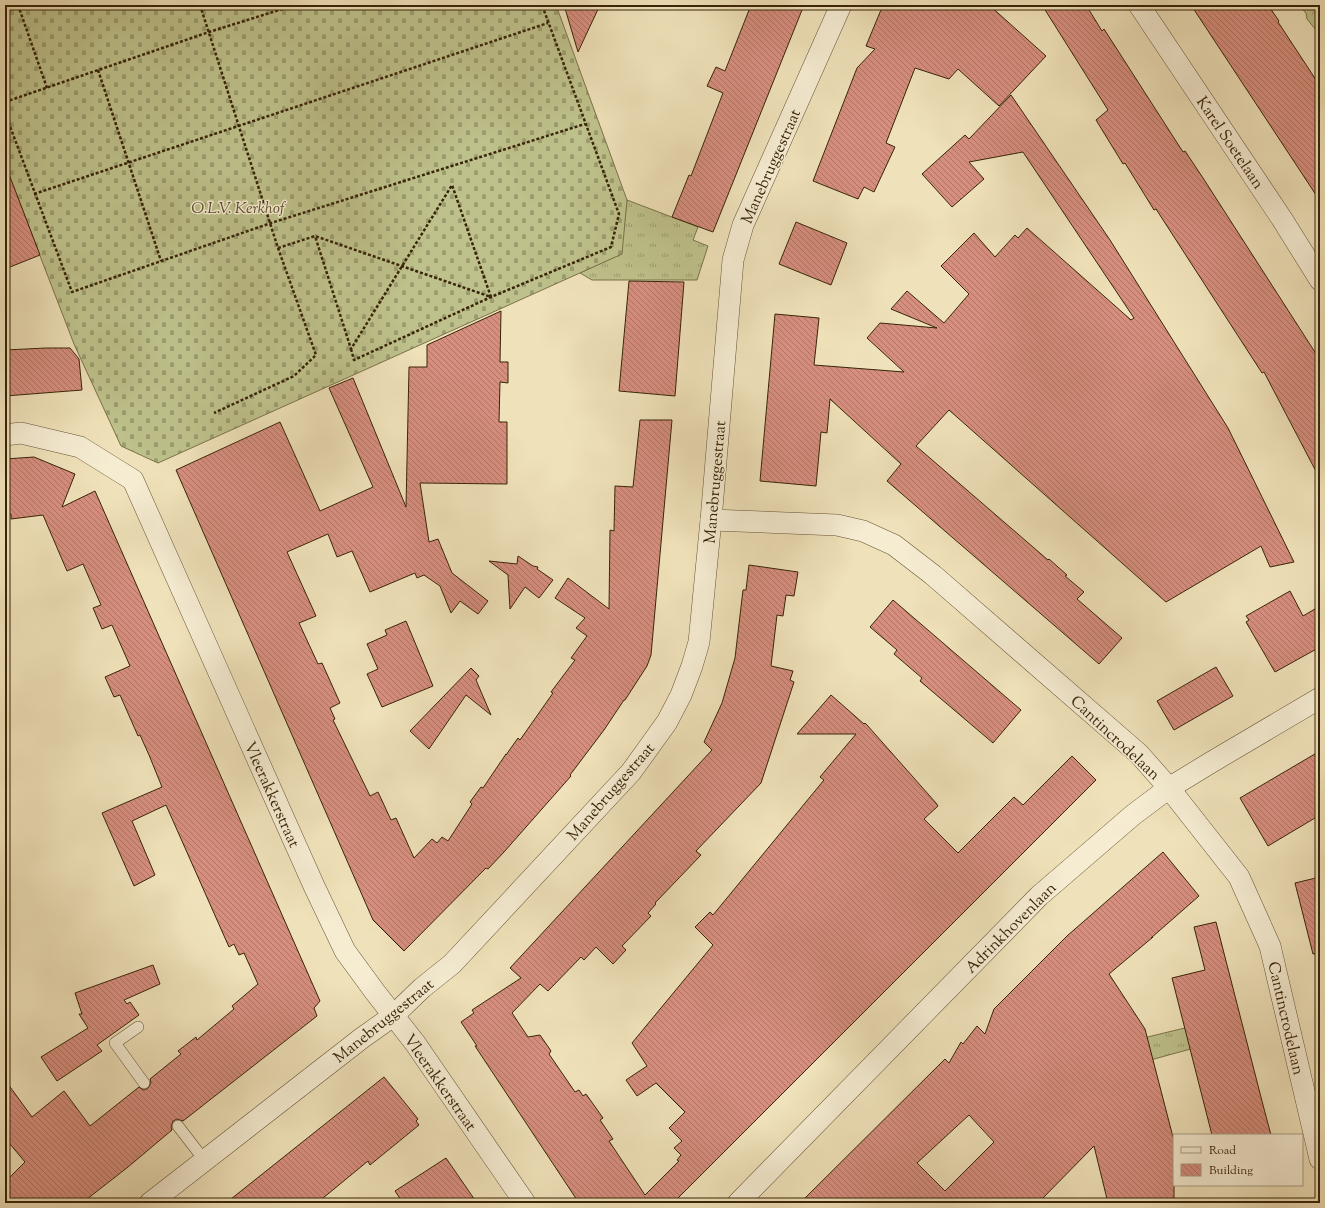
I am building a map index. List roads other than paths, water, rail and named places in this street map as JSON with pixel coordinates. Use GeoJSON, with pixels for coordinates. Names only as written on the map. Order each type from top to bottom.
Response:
{"type":"FeatureCollection","features":[{"type":"Feature","properties":{"kind":"street","name":"Manebruggestraat"},"geometry":{"type":"LineString","coordinates":[[150,1203],[393,1016],[422,988],[452,964],[631,772],[667,722],[684,688],[692,666],[698,642],[711,520],[733,260],[743,225],[840,5]]}},
{"type":"Feature","properties":{"kind":"street","name":"Karel Soetelaan"},"geometry":{"type":"LineString","coordinates":[[1139,5],[1282,219],[1320,280]]}},
{"type":"Feature","properties":{"kind":"street","name":"Vleerakkerstraat"},"geometry":{"type":"LineString","coordinates":[[5,435],[20,433],[80,447],[134,480],[314,886],[345,951],[374,992],[415,1043],[525,1203]]}},
{"type":"Feature","properties":{"kind":"street","name":"Cantincrodelaan"},"geometry":{"type":"LineString","coordinates":[[711,520],[837,525],[863,531],[894,545],[934,576],[1139,754],[1169,788],[1239,878],[1270,946],[1320,1158]]}},
{"type":"Feature","properties":{"kind":"street","name":"Adrinkhovenlaan"},"geometry":{"type":"LineString","coordinates":[[738,1203],[1039,896],[1133,815],[1169,788],[1320,698]]}},
{"type":"Feature","properties":{"kind":"lane"},"geometry":{"type":"LineString","coordinates":[[138,1027],[115,1043],[144,1083]]}},
{"type":"Feature","properties":{"kind":"lane"},"geometry":{"type":"LineString","coordinates":[[178,1126],[205,1160]]}},
{"type":"Feature","properties":{"kind":"park label","name":"O.L.V. Kerkhof"},"geometry":{"type":"Point","coordinates":[238,207]}}]}
